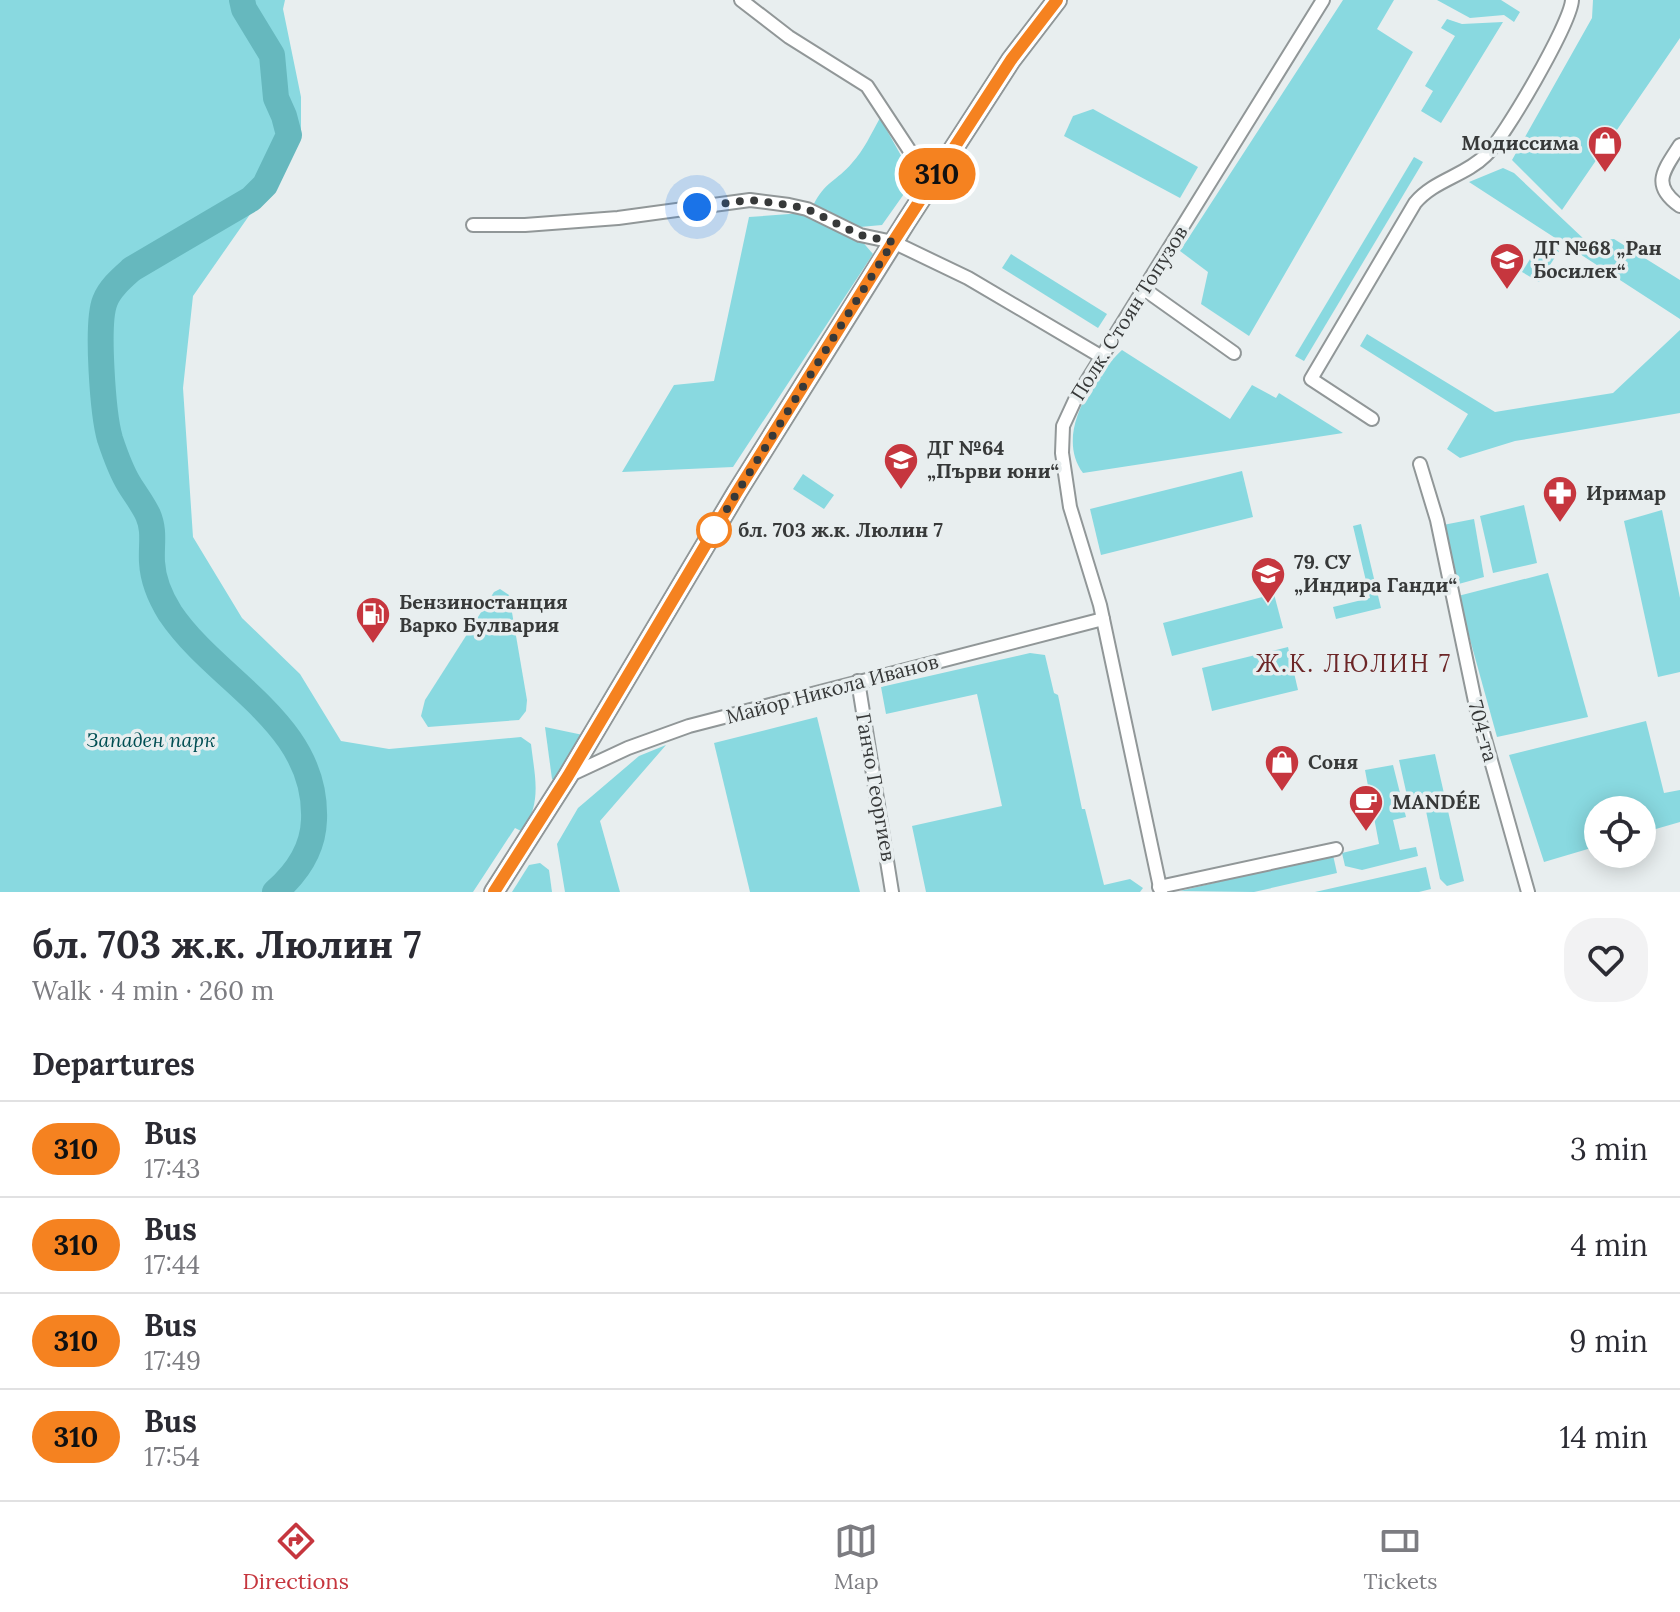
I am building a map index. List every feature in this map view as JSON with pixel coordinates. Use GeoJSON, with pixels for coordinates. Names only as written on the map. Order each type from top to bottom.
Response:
{"type":"FeatureCollection","features":[{"type":"Feature","properties":{"kind":"main road"},"geometry":{"type":"LineString","coordinates":[[494,892],[893,242],[1011,60],[1057,0]]}},
{"type":"Feature","properties":{"kind":"street"},"geometry":{"type":"LineString","coordinates":[[741,0],[789,37],[867,86],[931,183]]}},
{"type":"Feature","properties":{"kind":"street","name":"Полк. Стоян Топузов"},"geometry":{"type":"LineString","coordinates":[[1160,890],[1103,619],[1070,507],[1062,453],[1063,426],[1075,400],[1323,0]]}},
{"type":"Feature","properties":{"kind":"street"},"geometry":{"type":"LineString","coordinates":[[1372,419],[1311,379],[1415,203],[1432,188],[1476,163],[1493,147],[1565,27],[1572,0]]}},
{"type":"Feature","properties":{"kind":"street"},"geometry":{"type":"LineString","coordinates":[[1680,145],[1662,179],[1665,192],[1680,206]]}},
{"type":"Feature","properties":{"kind":"street"},"geometry":{"type":"LineString","coordinates":[[473,225],[525,225],[618,218],[750,200],[807,209],[860,235],[893,242],[968,278],[1102,357]]}},
{"type":"Feature","properties":{"kind":"street"},"geometry":{"type":"LineString","coordinates":[[1144,289],[1234,353]]}},
{"type":"Feature","properties":{"kind":"street","name":"704-та"},"geometry":{"type":"LineString","coordinates":[[1422,469],[1437,520],[1477,711],[1528,892]]}},
{"type":"Feature","properties":{"kind":"street","name":"Майор Никола Иванов"},"geometry":{"type":"LineString","coordinates":[[568,776],[628,748],[689,726],[1103,619]]}},
{"type":"Feature","properties":{"kind":"street","name":"Ганчо Георгиев"},"geometry":{"type":"LineString","coordinates":[[858,681],[892,892]]}},
{"type":"Feature","properties":{"kind":"street"},"geometry":{"type":"LineString","coordinates":[[1160,890],[1336,849]]}},
{"type":"Feature","properties":{"kind":"green space","name":"Западен парк"},"geometry":{"type":"Polygon","coordinates":[[[0,0],[285,0],[283,9],[301,97],[301,131],[276,177],[193,296],[183,388],[193,537],[242,618],[300,674],[341,741],[389,749],[521,737],[531,744],[536,789],[533,810],[523,832],[515,828],[473,892],[0,892],[0,0]]]}},
{"type":"Feature","properties":{"kind":"green space"},"geometry":{"type":"Polygon","coordinates":[[[1343,0],[1394,0],[1377,29],[1413,52],[1249,336],[1201,304],[1208,272],[1180,251],[1343,0]]]}},
{"type":"Feature","properties":{"kind":"green space"},"geometry":{"type":"Polygon","coordinates":[[[1437,0],[1501,0],[1520,12],[1514,22],[1504,15],[1470,18],[1437,0]]]}},
{"type":"Feature","properties":{"kind":"green space"},"geometry":{"type":"Polygon","coordinates":[[[1593,0],[1680,0],[1680,38],[1562,210],[1512,160],[1592,18],[1593,0]]]}},
{"type":"Feature","properties":{"kind":"green space"},"geometry":{"type":"Polygon","coordinates":[[[1447,19],[1462,24],[1503,22],[1441,123],[1421,111],[1433,91],[1425,86],[1455,36],[1441,28],[1447,19]]]}},
{"type":"Feature","properties":{"kind":"green space"},"geometry":{"type":"Polygon","coordinates":[[[1093,109],[1198,167],[1180,198],[1064,136],[1073,116],[1093,109]]]}},
{"type":"Feature","properties":{"kind":"green space"},"geometry":{"type":"Polygon","coordinates":[[[880,118],[908,168],[911,184],[882,225],[860,227],[813,206],[826,187],[856,158],[880,118]]]}},
{"type":"Feature","properties":{"kind":"green space"},"geometry":{"type":"Polygon","coordinates":[[[1414,157],[1423,162],[1304,361],[1295,356],[1414,157]]]}},
{"type":"Feature","properties":{"kind":"green space"},"geometry":{"type":"Polygon","coordinates":[[[1503,168],[1514,173],[1586,241],[1614,239],[1680,280],[1680,319],[1469,182],[1503,168]]]}},
{"type":"Feature","properties":{"kind":"green space"},"geometry":{"type":"Polygon","coordinates":[[[803,213],[860,239],[873,254],[733,467],[622,472],[674,385],[714,381],[749,217],[803,213]]]}},
{"type":"Feature","properties":{"kind":"green space"},"geometry":{"type":"Polygon","coordinates":[[[1542,240],[1559,251],[1539,282],[1522,272],[1542,240]]]}},
{"type":"Feature","properties":{"kind":"green space"},"geometry":{"type":"Polygon","coordinates":[[[1011,254],[1107,314],[1098,328],[1002,268],[1011,254]]]}},
{"type":"Feature","properties":{"kind":"green space"},"geometry":{"type":"Polygon","coordinates":[[[1680,330],[1680,413],[1515,441],[1460,458],[1447,449],[1468,414],[1360,346],[1367,334],[1495,412],[1613,393],[1680,330]]]}},
{"type":"Feature","properties":{"kind":"green space"},"geometry":{"type":"Polygon","coordinates":[[[1122,350],[1230,419],[1252,385],[1276,398],[1279,393],[1343,433],[1083,473],[1075,458],[1075,424],[1089,391],[1122,350]]]}},
{"type":"Feature","properties":{"kind":"green space"},"geometry":{"type":"Polygon","coordinates":[[[1242,471],[1253,517],[1101,555],[1090,509],[1242,471]]]}},
{"type":"Feature","properties":{"kind":"green space"},"geometry":{"type":"Polygon","coordinates":[[[803,474],[834,495],[824,509],[793,489],[803,474]]]}},
{"type":"Feature","properties":{"kind":"green space"},"geometry":{"type":"Polygon","coordinates":[[[1524,505],[1537,563],[1493,573],[1480,516],[1524,505]]]}},
{"type":"Feature","properties":{"kind":"green space"},"geometry":{"type":"Polygon","coordinates":[[[1662,510],[1680,598],[1680,672],[1658,677],[1624,521],[1662,510]]]}},
{"type":"Feature","properties":{"kind":"green space"},"geometry":{"type":"Polygon","coordinates":[[[1474,519],[1484,577],[1455,585],[1443,525],[1474,519]]]}},
{"type":"Feature","properties":{"kind":"green space"},"geometry":{"type":"Polygon","coordinates":[[[1361,524],[1381,608],[1336,619],[1333,607],[1370,598],[1353,526],[1361,524]]]}},
{"type":"Feature","properties":{"kind":"green space"},"geometry":{"type":"Polygon","coordinates":[[[1548,573],[1588,717],[1497,737],[1458,596],[1548,573]]]}},
{"type":"Feature","properties":{"kind":"green space"},"geometry":{"type":"Polygon","coordinates":[[[500,589],[509,595],[527,700],[526,711],[519,720],[428,727],[421,716],[425,700],[494,592],[500,589]]]}},
{"type":"Feature","properties":{"kind":"green space"},"geometry":{"type":"Polygon","coordinates":[[[1274,594],[1283,628],[1172,656],[1163,623],[1274,594]]]}},
{"type":"Feature","properties":{"kind":"green space"},"geometry":{"type":"Polygon","coordinates":[[[1288,647],[1298,690],[1212,711],[1202,668],[1288,647]]]}},
{"type":"Feature","properties":{"kind":"green space"},"geometry":{"type":"Polygon","coordinates":[[[1030,653],[1045,655],[1054,693],[1058,695],[1082,809],[1085,809],[1104,885],[1130,879],[1143,888],[1140,892],[926,892],[912,826],[1002,806],[977,694],[886,714],[881,687],[1030,653]]]}},
{"type":"Feature","properties":{"kind":"green space"},"geometry":{"type":"Polygon","coordinates":[[[817,717],[860,892],[750,892],[714,743],[817,717]]]}},
{"type":"Feature","properties":{"kind":"green space"},"geometry":{"type":"Polygon","coordinates":[[[1646,721],[1664,793],[1680,790],[1680,822],[1656,829],[1656,796],[1584,796],[1584,850],[1544,862],[1509,755],[1646,721]]]}},
{"type":"Feature","properties":{"kind":"green space"},"geometry":{"type":"Polygon","coordinates":[[[545,727],[583,735],[556,781],[552,779],[545,727]]]}},
{"type":"Feature","properties":{"kind":"green space"},"geometry":{"type":"Polygon","coordinates":[[[666,745],[600,821],[620,892],[565,892],[557,844],[578,808],[639,756],[666,745]]]}},
{"type":"Feature","properties":{"kind":"green space"},"geometry":{"type":"Polygon","coordinates":[[[1435,754],[1464,881],[1447,886],[1440,879],[1426,811],[1410,809],[1399,760],[1435,754]]]}},
{"type":"Feature","properties":{"kind":"green space"},"geometry":{"type":"Polygon","coordinates":[[[1393,765],[1406,817],[1393,820],[1400,850],[1416,847],[1418,856],[1362,870],[1345,866],[1342,853],[1379,844],[1365,770],[1393,765]]]}},
{"type":"Feature","properties":{"kind":"green space"},"geometry":{"type":"Polygon","coordinates":[[[1333,855],[1337,873],[1254,892],[1180,891],[1333,855]]]}},
{"type":"Feature","properties":{"kind":"green space"},"geometry":{"type":"Polygon","coordinates":[[[540,863],[549,870],[552,892],[512,892],[529,865],[540,863]]]}},
{"type":"Feature","properties":{"kind":"green space"},"geometry":{"type":"Polygon","coordinates":[[[1426,867],[1431,889],[1419,892],[1315,892],[1426,867]]]}},
{"type":"Feature","properties":{"kind":"waterway"},"geometry":{"type":"LineString","coordinates":[[242,0],[244,9],[272,55],[276,98],[289,135],[265,185],[251,199],[132,269],[113,288],[102,312],[102,369],[110,439],[123,474],[150,521],[155,582],[163,601],[190,638],[283,730],[300,757],[311,786],[314,820],[311,841],[297,869],[275,892]]}},
{"type":"Feature","properties":{"kind":"bus line","name":"310"},"geometry":{"type":"LineString","coordinates":[[494,892],[893,242],[1011,60],[1057,0]]}},
{"type":"Feature","properties":{"kind":"place","name":"Модиссима"},"geometry":{"type":"Point","coordinates":[1605,174]}},
{"type":"Feature","properties":{"kind":"place","name":"ДГ №68 „Ран Босилек“"},"geometry":{"type":"Point","coordinates":[1507,291]}},
{"type":"Feature","properties":{"kind":"place","name":"ДГ №64 „Първи юни“"},"geometry":{"type":"Point","coordinates":[901,491]}},
{"type":"Feature","properties":{"kind":"place","name":"Иримар"},"geometry":{"type":"Point","coordinates":[1560,524]}},
{"type":"Feature","properties":{"kind":"place","name":"бл. 703 ж.к. Люлин 7"},"geometry":{"type":"Point","coordinates":[714,530]}},
{"type":"Feature","properties":{"kind":"place","name":"79. СУ „Индира Ганди“"},"geometry":{"type":"Point","coordinates":[1268,605]}},
{"type":"Feature","properties":{"kind":"place","name":"Бензиностанция Варко Булвария"},"geometry":{"type":"Point","coordinates":[373,645]}},
{"type":"Feature","properties":{"kind":"place","name":"Соня"},"geometry":{"type":"Point","coordinates":[1282,793]}},
{"type":"Feature","properties":{"kind":"place","name":"MANDÉE"},"geometry":{"type":"Point","coordinates":[1366,833]}},
{"type":"Feature","properties":{"kind":"district","name":"Ж.К. ЛЮЛИН 7"},"geometry":{"type":"Point","coordinates":[1354,664]}},
{"type":"Feature","properties":{"kind":"route"},"geometry":{"type":"LineString","coordinates":[[697,207],[750,200],[789,205],[807,209],[860,235],[893,242],[709,538],[714,530]]}}]}
